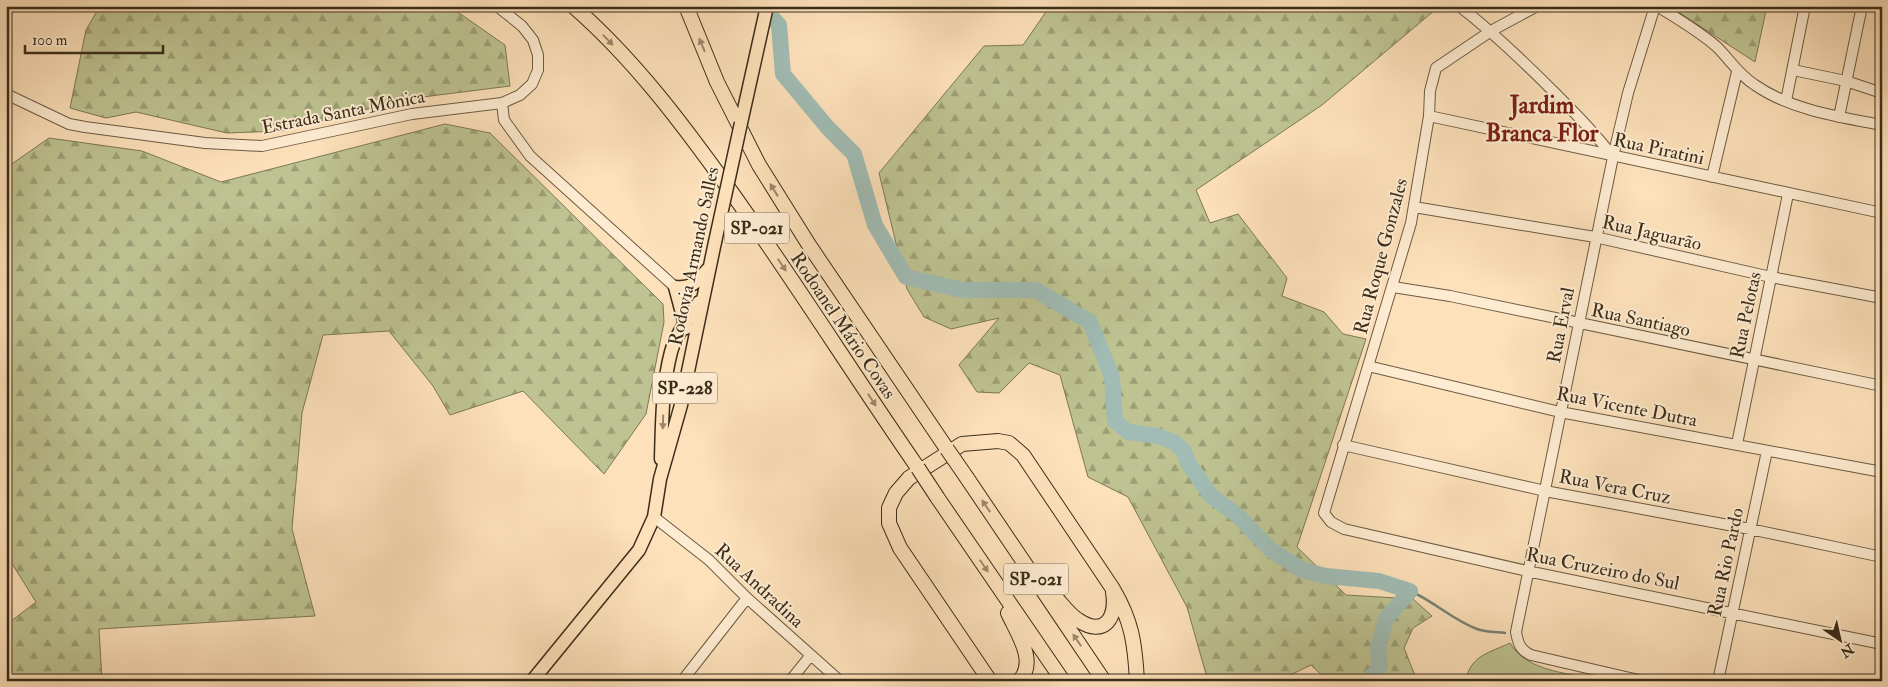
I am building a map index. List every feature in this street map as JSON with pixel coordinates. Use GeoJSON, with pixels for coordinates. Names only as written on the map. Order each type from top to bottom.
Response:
{"type":"FeatureCollection","features":[{"type":"Feature","properties":{"kind":"highway","name":"Rodoanel Mário Covas"},"geometry":{"type":"LineString","coordinates":[[573,6],[644,77],[699,147],[751,219],[995,583],[1063,681]]}},
{"type":"Feature","properties":{"kind":"highway","name":"Rodoanel Mário Covas"},"geometry":{"type":"LineString","coordinates":[[686,6],[721,90],[759,166],[808,245],[1104,681]]}},
{"type":"Feature","properties":{"kind":"highway"},"geometry":{"type":"LineString","coordinates":[[990,681],[900,548],[889,523],[889,508],[909,478],[962,444],[998,441],[1009,443],[1023,455],[1113,588],[1132,632],[1137,681]]}},
{"type":"Feature","properties":{"kind":"highway"},"geometry":{"type":"LineString","coordinates":[[1030,572],[1076,619],[1087,626],[1097,627],[1105,624],[1112,617],[1115,605],[1113,588]]}},
{"type":"Feature","properties":{"kind":"highway"},"geometry":{"type":"LineString","coordinates":[[995,583],[1025,650],[1028,665],[1026,674],[1019,681]]}},
{"type":"Feature","properties":{"kind":"highway"},"geometry":{"type":"LineString","coordinates":[[980,668],[999,681]]}},
{"type":"Feature","properties":{"kind":"main road","name":"Rodovia Armando Salles"},"geometry":{"type":"LineString","coordinates":[[533,680],[639,550],[654,517],[660,479],[681,405],[767,6]]}},
{"type":"Feature","properties":{"kind":"main road"},"geometry":{"type":"LineString","coordinates":[[675,287],[686,288],[693,285],[710,267]]}},
{"type":"Feature","properties":{"kind":"main road"},"geometry":{"type":"LineString","coordinates":[[675,287],[687,298],[694,310],[696,318],[693,346]]}},
{"type":"Feature","properties":{"kind":"main road"},"geometry":{"type":"LineString","coordinates":[[675,287],[693,346]]}},
{"type":"Feature","properties":{"kind":"main road"},"geometry":{"type":"LineString","coordinates":[[687,298],[694,299],[704,292]]}},
{"type":"Feature","properties":{"kind":"main road"},"geometry":{"type":"LineString","coordinates":[[660,479],[663,402],[671,351],[704,292]]}},
{"type":"Feature","properties":{"kind":"street","name":"Estrada Santa Mônica"},"geometry":{"type":"LineString","coordinates":[[6,94],[69,124],[205,143],[262,146],[412,114],[502,103],[520,94],[532,84],[538,70],[538,55],[533,40],[522,26],[497,6]]}},
{"type":"Feature","properties":{"kind":"street"},"geometry":{"type":"LineString","coordinates":[[1459,6],[1491,31],[1581,119],[1613,157]]}},
{"type":"Feature","properties":{"kind":"street","name":"Rua Roque Gonzales"},"geometry":{"type":"LineString","coordinates":[[1324,512],[1392,287],[1414,207],[1429,116],[1430,91],[1436,68],[1491,31],[1537,6]]}},
{"type":"Feature","properties":{"kind":"street"},"geometry":{"type":"LineString","coordinates":[[1656,6],[1699,32],[1718,48],[1737,72],[1754,85],[1786,101],[1838,116],[1882,125]]}},
{"type":"Feature","properties":{"kind":"street","name":"Rua Erval"},"geometry":{"type":"LineString","coordinates":[[1643,681],[1546,660],[1523,652],[1516,632],[1613,157],[1628,93],[1656,6]]}},
{"type":"Feature","properties":{"kind":"street"},"geometry":{"type":"LineString","coordinates":[[1786,101],[1805,6]]}},
{"type":"Feature","properties":{"kind":"street"},"geometry":{"type":"LineString","coordinates":[[1838,116],[1862,6]]}},
{"type":"Feature","properties":{"kind":"street"},"geometry":{"type":"LineString","coordinates":[[1793,70],[1846,81],[1882,93]]}},
{"type":"Feature","properties":{"kind":"street"},"geometry":{"type":"LineString","coordinates":[[1712,177],[1737,72]]}},
{"type":"Feature","properties":{"kind":"street"},"geometry":{"type":"LineString","coordinates":[[502,103],[504,120],[530,156],[675,287]]}},
{"type":"Feature","properties":{"kind":"street","name":"Rua Piratini"},"geometry":{"type":"LineString","coordinates":[[1429,116],[1613,157],[1882,213]]}},
{"type":"Feature","properties":{"kind":"street","name":"Rua Pelotas"},"geometry":{"type":"LineString","coordinates":[[1737,444],[1788,194]]}},
{"type":"Feature","properties":{"kind":"street","name":"Rua Jaguarão"},"geometry":{"type":"LineString","coordinates":[[1414,207],[1596,237],[1771,277],[1882,298]]}},
{"type":"Feature","properties":{"kind":"street","name":"Rua Santiago"},"geometry":{"type":"LineString","coordinates":[[1392,287],[1450,296],[1882,386]]}},
{"type":"Feature","properties":{"kind":"street","name":"Rua Vicente Dutra"},"geometry":{"type":"LineString","coordinates":[[1368,366],[1560,412],[1882,472]]}},
{"type":"Feature","properties":{"kind":"street","name":"Rua Vera Cruz"},"geometry":{"type":"LineString","coordinates":[[1343,445],[1544,491],[1750,529],[1882,557]]}},
{"type":"Feature","properties":{"kind":"street","name":"Rua Rio Pardo"},"geometry":{"type":"LineString","coordinates":[[1718,681],[1767,451]]}},
{"type":"Feature","properties":{"kind":"street","name":"Rua Cruzeiro do Sul"},"geometry":{"type":"LineString","coordinates":[[1324,512],[1331,522],[1344,529],[1527,571],[1882,644]]}},
{"type":"Feature","properties":{"kind":"street","name":"Rua Andradina"},"geometry":{"type":"LineString","coordinates":[[654,517],[709,560],[747,598],[840,681]]}},
{"type":"Feature","properties":{"kind":"street"},"geometry":{"type":"LineString","coordinates":[[682,681],[747,598]]}},
{"type":"Feature","properties":{"kind":"street"},"geometry":{"type":"LineString","coordinates":[[790,681],[810,656]]}},
{"type":"Feature","properties":{"kind":"green space"},"geometry":{"type":"Polygon","coordinates":[[[100,6],[449,6],[505,45],[510,86],[407,99],[281,131],[227,133],[136,112],[106,118],[70,108],[86,30],[100,6]]]}},
{"type":"Feature","properties":{"kind":"green space"},"geometry":{"type":"Polygon","coordinates":[[[1050,6],[1430,6],[1435,10],[1322,105],[1196,190],[1210,223],[1238,214],[1287,278],[1282,296],[1324,312],[1343,334],[1366,339],[1297,547],[1346,595],[1413,599],[1432,616],[1413,628],[1404,648],[1416,678],[1423,681],[1328,681],[1311,665],[1278,681],[1208,681],[1187,607],[1128,497],[1088,477],[1060,375],[1029,363],[999,393],[977,392],[959,365],[999,318],[951,329],[924,317],[907,289],[879,173],[984,46],[1023,45],[1050,6]]]}},
{"type":"Feature","properties":{"kind":"green space"},"geometry":{"type":"Polygon","coordinates":[[[1669,6],[1767,6],[1755,62],[1669,6]]]}},
{"type":"Feature","properties":{"kind":"green space"},"geometry":{"type":"Polygon","coordinates":[[[445,124],[490,133],[663,304],[664,322],[646,414],[604,474],[523,391],[450,415],[433,386],[389,331],[323,335],[302,413],[292,529],[315,616],[99,629],[102,681],[6,681],[6,625],[36,602],[11,562],[6,563],[6,168],[49,138],[142,151],[221,182],[445,124]]]}},
{"type":"Feature","properties":{"kind":"green space"},"geometry":{"type":"Polygon","coordinates":[[[1510,643],[1528,661],[1540,666],[1566,674],[1606,681],[1466,681],[1471,666],[1476,660],[1510,643]]]}},
{"type":"Feature","properties":{"kind":"waterway"},"geometry":{"type":"LineString","coordinates":[[762,6],[779,25],[783,74],[828,128],[854,154],[875,225],[906,277],[962,290],[1036,290],[1090,322],[1112,377],[1115,421],[1128,432],[1158,436],[1174,442],[1183,450],[1189,464],[1211,496],[1237,515],[1271,550],[1302,570],[1326,576],[1379,581],[1410,591],[1386,619],[1378,648],[1380,667],[1368,681]]}},
{"type":"Feature","properties":{"kind":"waterway"},"geometry":{"type":"LineString","coordinates":[[1410,591],[1451,616],[1477,629],[1505,633]]}},
{"type":"Feature","properties":{"kind":"district","name":"Jardim Branca Flor"},"geometry":{"type":"Point","coordinates":[1542,119]}}]}
